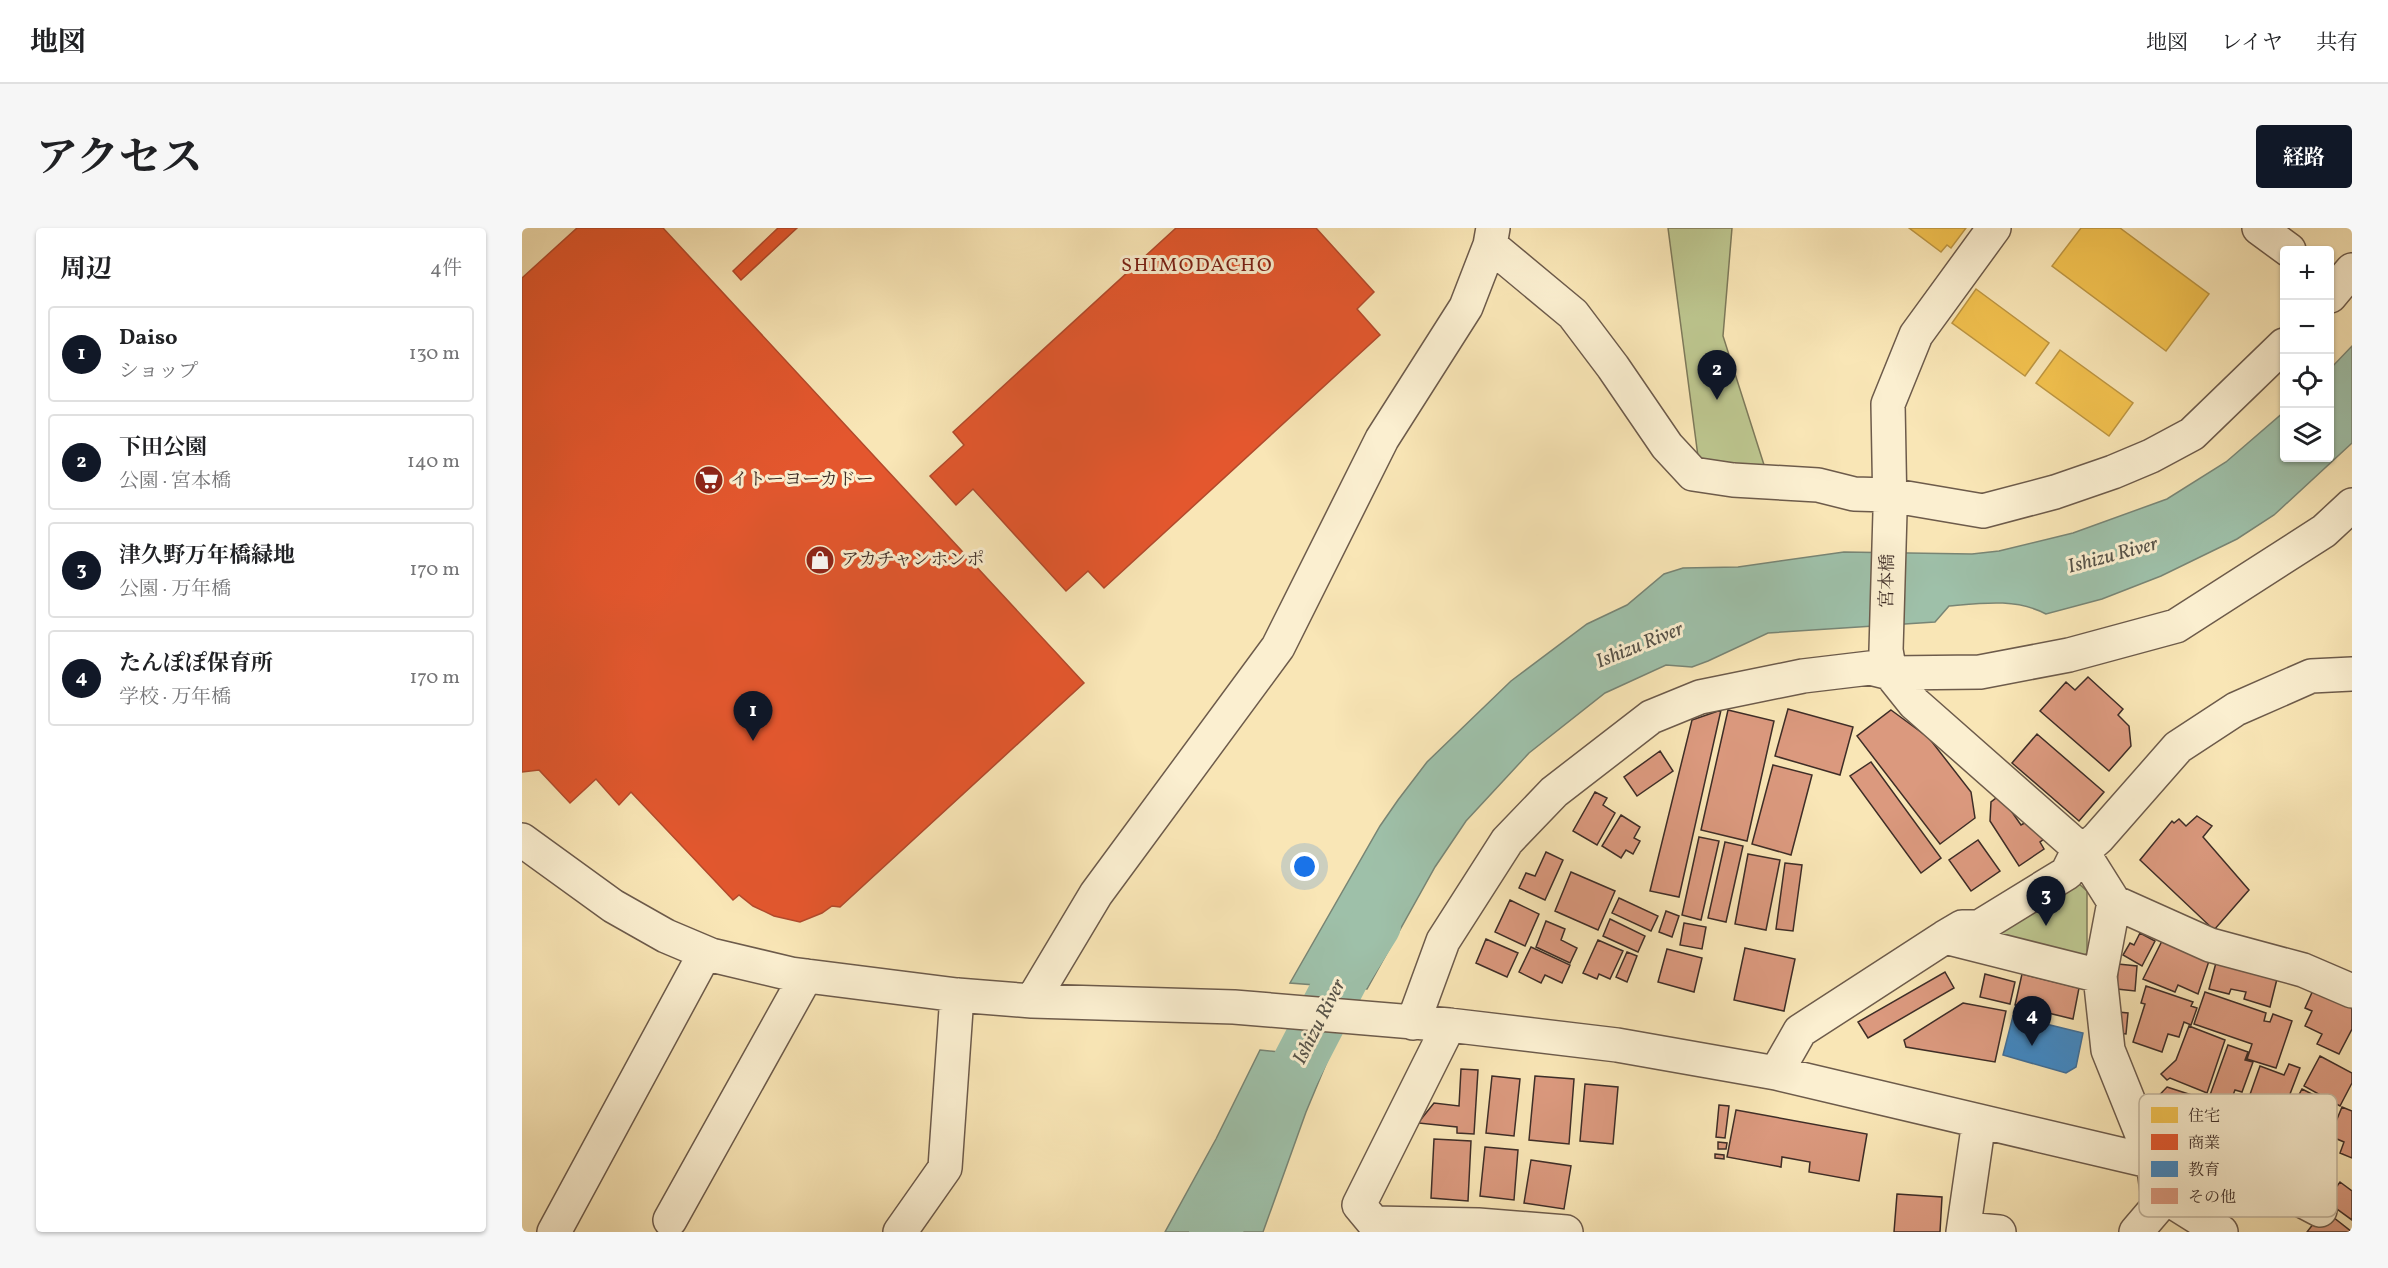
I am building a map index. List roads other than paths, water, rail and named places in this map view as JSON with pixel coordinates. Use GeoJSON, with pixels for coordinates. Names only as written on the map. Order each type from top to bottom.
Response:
{"type":"FeatureCollection","features":[{"type":"Feature","properties":{"kind":"street","name":"宮本橋"},"geometry":{"type":"LineString","coordinates":[[1888,661],[1888,404],[1916,335],[1994,228]]}},
{"type":"Feature","properties":{"kind":"street"},"geometry":{"type":"LineString","coordinates":[[2259,228],[2284,246]]}},
{"type":"Feature","properties":{"kind":"street"},"geometry":{"type":"LineString","coordinates":[[1032,1001],[1096,894],[1278,647],[1382,439],[1466,307],[1491,236],[1572,314],[1613,367],[1667,446],[1693,474],[1733,480],[1818,485],[1889,503],[1983,511],[2055,492],[2113,472],[2151,456],[2192,434],[2280,349]]}},
{"type":"Feature","properties":{"kind":"street"},"geometry":{"type":"LineString","coordinates":[[1406,1023],[1443,941],[1507,841],[1554,792],[1651,717],[1700,697],[1803,676],[1870,668],[1888,661],[1980,672],[2069,655],[2176,626],[2324,531],[2352,505]]}},
{"type":"Feature","properties":{"kind":"street"},"geometry":{"type":"LineString","coordinates":[[1888,661],[1914,702],[2075,861],[2114,903],[2210,945],[2303,970],[2352,991]]}},
{"type":"Feature","properties":{"kind":"street"},"geometry":{"type":"LineString","coordinates":[[2075,861],[2178,747],[2236,709],[2312,676],[2352,674]]}},
{"type":"Feature","properties":{"kind":"street"},"geometry":{"type":"LineString","coordinates":[[522,840],[613,906],[666,936],[705,953],[807,976],[957,995],[1032,1001],[1234,1007],[1449,1025],[1617,1045],[1776,1073],[2139,1159]]}},
{"type":"Feature","properties":{"kind":"street"},"geometry":{"type":"LineString","coordinates":[[1776,1073],[1800,1031],[1962,930],[1969,908],[2058,853],[2075,861]]}},
{"type":"Feature","properties":{"kind":"street"},"geometry":{"type":"LineString","coordinates":[[2114,903],[2100,976],[2108,1050],[2139,1127]]}},
{"type":"Feature","properties":{"kind":"street"},"geometry":{"type":"LineString","coordinates":[[1962,930],[2100,976]]}},
{"type":"Feature","properties":{"kind":"street"},"geometry":{"type":"LineString","coordinates":[[554,1232],[705,953]]}},
{"type":"Feature","properties":{"kind":"street"},"geometry":{"type":"LineString","coordinates":[[670,1220],[807,976]]}},
{"type":"Feature","properties":{"kind":"street"},"geometry":{"type":"LineString","coordinates":[[900,1232],[945,1168],[957,995]]}},
{"type":"Feature","properties":{"kind":"street"},"geometry":{"type":"LineString","coordinates":[[1449,1025],[1359,1204],[1374,1223],[1566,1232]]}},
{"type":"Feature","properties":{"kind":"street"},"geometry":{"type":"LineString","coordinates":[[1979,1121],[1964,1231],[1999,1232]]}},
{"type":"Feature","properties":{"kind":"street"},"geometry":{"type":"LineString","coordinates":[[2136,1232],[2149,1217]]}},
{"type":"Feature","properties":{"kind":"street"},"geometry":{"type":"LineString","coordinates":[[2197,1217],[2221,1232]]}},
{"type":"Feature","properties":{"kind":"water"},"geometry":{"type":"Polygon","coordinates":[[[2352,346],[2352,443],[2334,460],[2334,408],[2334,365],[2352,346]]]}},
{"type":"Feature","properties":{"kind":"water"},"geometry":{"type":"Polygon","coordinates":[[[2280,415],[2280,462],[2331,462],[2274,515],[2237,539],[2161,576],[2102,599],[2046,614],[2011,604],[1974,604],[1949,606],[1935,622],[1768,633],[1692,667],[1666,665],[1605,693],[1529,753],[1466,821],[1435,867],[1367,989],[1290,983],[1380,826],[1427,762],[1511,681],[1587,624],[1627,605],[1664,574],[1683,568],[1738,567],[1844,552],[1972,554],[1999,551],[2073,533],[2167,499],[2226,462],[2280,415]]]}},
{"type":"Feature","properties":{"kind":"water"},"geometry":{"type":"Polygon","coordinates":[[[1260,1050],[1329,1057],[1306,1112],[1263,1232],[1165,1232],[1216,1139],[1260,1050]]]}},
{"type":"Feature","properties":{"kind":"waterway","name":"Ishizu River"},"geometry":{"type":"LineString","coordinates":[[1215,1232],[1233,1189],[1345,973],[1375,925]]}},
{"type":"Feature","properties":{"kind":"place","name":"下田公園"},"geometry":{"type":"Point","coordinates":[1717,400]}},
{"type":"Feature","properties":{"kind":"place","name":"イトーヨーカドー"},"geometry":{"type":"Point","coordinates":[709,480]}},
{"type":"Feature","properties":{"kind":"place","name":"アカチャンホンポ"},"geometry":{"type":"Point","coordinates":[820,560]}},
{"type":"Feature","properties":{"kind":"place","name":"Daiso"},"geometry":{"type":"Point","coordinates":[753,741]}},
{"type":"Feature","properties":{"kind":"place","name":"津久野万年橋緑地"},"geometry":{"type":"Point","coordinates":[2046,926]}},
{"type":"Feature","properties":{"kind":"place","name":"たんぽぽ保育所"},"geometry":{"type":"Point","coordinates":[2032,1046]}},
{"type":"Feature","properties":{"kind":"district","name":"SHIMODACHO"},"geometry":{"type":"Point","coordinates":[1197,266]}}]}
